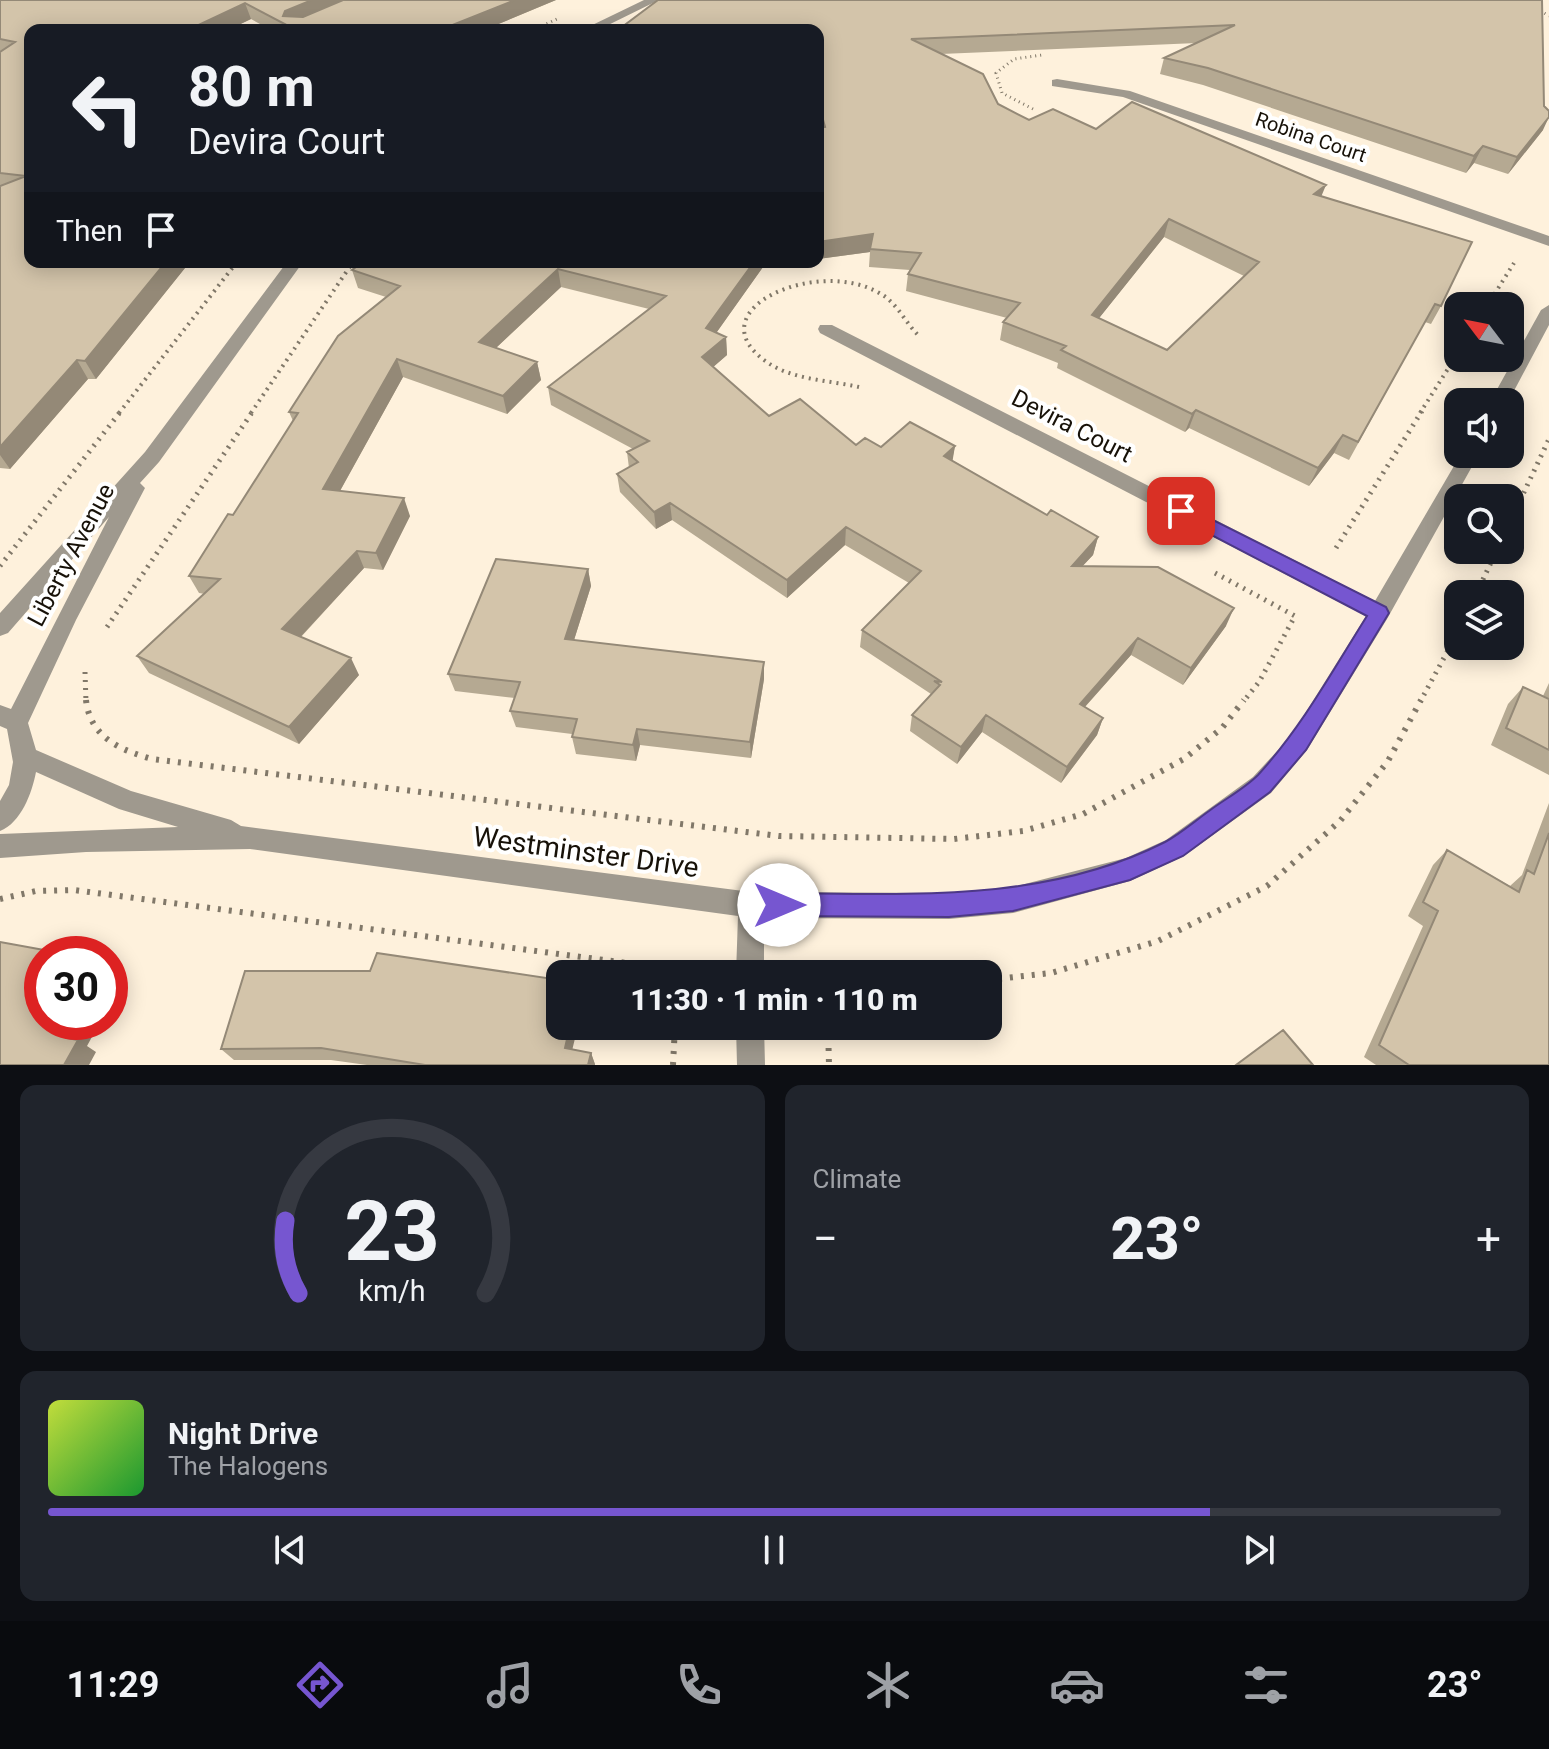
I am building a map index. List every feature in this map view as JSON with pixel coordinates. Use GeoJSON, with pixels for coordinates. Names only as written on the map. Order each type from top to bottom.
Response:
{"type":"FeatureCollection","features":[{"type":"Feature","properties":{"kind":"street"},"geometry":{"type":"LineString","coordinates":[[601,24],[653,0]]}},
{"type":"Feature","properties":{"kind":"street","name":"Robina Court"},"geometry":{"type":"LineString","coordinates":[[1057,83],[1125,94],[1549,241]]}},
{"type":"Feature","properties":{"kind":"street","name":"Liberty Avenue"},"geometry":{"type":"LineString","coordinates":[[0,627],[152,457],[291,268]]}},
{"type":"Feature","properties":{"kind":"street"},"geometry":{"type":"LineString","coordinates":[[1507,388],[1549,310]]}},
{"type":"Feature","properties":{"kind":"street","name":"Devira Court"},"geometry":{"type":"LineString","coordinates":[[826,329],[1379,613]]}},
{"type":"Feature","properties":{"kind":"street","name":"Liberty Avenue"},"geometry":{"type":"LineString","coordinates":[[8,719],[152,457]]}},
{"type":"Feature","properties":{"kind":"street","name":"Westminster Drive"},"geometry":{"type":"LineString","coordinates":[[27,757],[128,801],[250,837],[751,905],[949,906],[1013,900],[1130,869],[1175,848],[1262,785],[1299,743],[1379,613],[1462,468]]}},
{"type":"Feature","properties":{"kind":"street"},"geometry":{"type":"LineString","coordinates":[[0,820],[22,783],[27,757],[8,719]]}},
{"type":"Feature","properties":{"kind":"street","name":"Westminster Drive"},"geometry":{"type":"LineString","coordinates":[[0,846],[86,840],[250,837]]}},
{"type":"Feature","properties":{"kind":"street"},"geometry":{"type":"LineString","coordinates":[[750,960],[751,905]]}},
{"type":"Feature","properties":{"kind":"street"},"geometry":{"type":"LineString","coordinates":[[750,1040],[751,1065]]}},
{"type":"Feature","properties":{"kind":"path"},"geometry":{"type":"LineString","coordinates":[[1526,4],[1549,16]]}},
{"type":"Feature","properties":{"kind":"path"},"geometry":{"type":"LineString","coordinates":[[1496,292],[1518,256]]}},
{"type":"Feature","properties":{"kind":"path"},"geometry":{"type":"LineString","coordinates":[[0,566],[232,268]]}},
{"type":"Feature","properties":{"kind":"path"},"geometry":{"type":"LineString","coordinates":[[101,639],[349,268]]}},
{"type":"Feature","properties":{"kind":"path"},"geometry":{"type":"LineString","coordinates":[[1338,548],[1446,372]]}},
{"type":"Feature","properties":{"kind":"path"},"geometry":{"type":"LineString","coordinates":[[1524,492],[1549,439]]}},
{"type":"Feature","properties":{"kind":"path"},"geometry":{"type":"LineString","coordinates":[[90,661],[85,671],[85,709],[93,727],[124,753],[152,759],[779,836],[954,839],[1023,831],[1083,814],[1184,759],[1222,728],[1259,682],[1295,616]]}},
{"type":"Feature","properties":{"kind":"path"},"geometry":{"type":"LineString","coordinates":[[1002,978],[1051,973],[1158,941],[1267,886],[1340,821],[1388,761],[1444,658]]}},
{"type":"Feature","properties":{"kind":"path"},"geometry":{"type":"LineString","coordinates":[[0,899],[36,891],[74,890],[611,960]]}},
{"type":"Feature","properties":{"kind":"path"},"geometry":{"type":"LineString","coordinates":[[673,1065],[674,1040]]}},
{"type":"Feature","properties":{"kind":"path"},"geometry":{"type":"LineString","coordinates":[[828,1040],[829,1065]]}},
{"type":"Feature","properties":{"kind":"building"},"geometry":{"type":"Polygon","coordinates":[[[0,0],[312,0],[285,11],[283,16],[303,17],[343,0],[515,0],[455,24],[285,24],[245,3],[201,24],[24,24],[24,176],[0,173],[0,52],[15,42],[0,39],[0,0]]]}},
{"type":"Feature","properties":{"kind":"building"},"geometry":{"type":"Polygon","coordinates":[[[658,0],[1542,0],[1544,106],[1549,111],[1549,117],[1517,157],[1483,146],[1474,156],[1208,68],[1164,58],[1235,25],[911,39],[983,74],[998,104],[1029,120],[1053,109],[1096,129],[1132,102],[1326,185],[1314,194],[1472,242],[1448,292],[1444,292],[1441,306],[1435,304],[1358,442],[1343,435],[1318,468],[1196,410],[1192,414],[1061,350],[1066,346],[1003,322],[1020,303],[908,274],[921,253],[870,249],[873,234],[824,241],[824,24],[626,24],[658,0]],[[1169,219],[1092,315],[1167,350],[1259,262],[1169,219]]]}},
{"type":"Feature","properties":{"kind":"building"},"geometry":{"type":"Polygon","coordinates":[[[24,177],[24,268],[161,268],[85,361],[77,360],[0,447],[0,186],[24,177]]]}},
{"type":"Feature","properties":{"kind":"building"},"geometry":{"type":"Polygon","coordinates":[[[750,268],[706,328],[726,337],[702,357],[769,416],[800,399],[856,445],[865,438],[881,447],[910,422],[955,446],[944,456],[1047,515],[1051,510],[1098,537],[1072,566],[1158,567],[1234,608],[1191,668],[1138,638],[1080,704],[1103,718],[1067,767],[986,715],[961,747],[912,715],[940,685],[934,681],[942,682],[862,630],[921,571],[846,527],[787,580],[670,503],[654,512],[617,474],[638,462],[627,452],[649,441],[548,387],[666,296],[558,269],[479,342],[537,362],[503,396],[397,359],[323,489],[404,498],[376,553],[357,551],[282,629],[351,658],[289,727],[137,656],[220,579],[189,576],[228,514],[233,515],[298,413],[289,412],[338,336],[400,286],[352,270],[750,268]]]}},
{"type":"Feature","properties":{"kind":"building"},"geometry":{"type":"Polygon","coordinates":[[[496,559],[588,569],[565,639],[764,662],[750,742],[637,729],[633,745],[572,737],[577,719],[510,711],[520,682],[448,674],[496,559]]]}},
{"type":"Feature","properties":{"kind":"building"},"geometry":{"type":"Polygon","coordinates":[[[1523,687],[1549,699],[1549,750],[1506,728],[1523,687]]]}},
{"type":"Feature","properties":{"kind":"building"},"geometry":{"type":"Polygon","coordinates":[[[1549,833],[1549,1065],[1409,1065],[1379,1045],[1438,911],[1423,902],[1447,850],[1519,892],[1527,870],[1534,874],[1549,833]]]}},
{"type":"Feature","properties":{"kind":"building"},"geometry":{"type":"Polygon","coordinates":[[[0,942],[24,946],[24,1040],[78,1040],[64,1065],[0,1065],[0,942]]]}},
{"type":"Feature","properties":{"kind":"building"},"geometry":{"type":"Polygon","coordinates":[[[377,953],[546,978],[546,1040],[567,1040],[565,1048],[591,1053],[588,1065],[425,1065],[321,1048],[221,1049],[245,971],[370,971],[377,953]]]}},
{"type":"Feature","properties":{"kind":"building"},"geometry":{"type":"Polygon","coordinates":[[[1283,1030],[1313,1065],[1236,1065],[1283,1030]]]}},
{"type":"Feature","properties":{"kind":"route"},"geometry":{"type":"LineString","coordinates":[[779,905],[949,906],[1013,900],[1073,886],[1130,869],[1175,848],[1262,785],[1299,743],[1379,613],[1181,511]]}}]}
